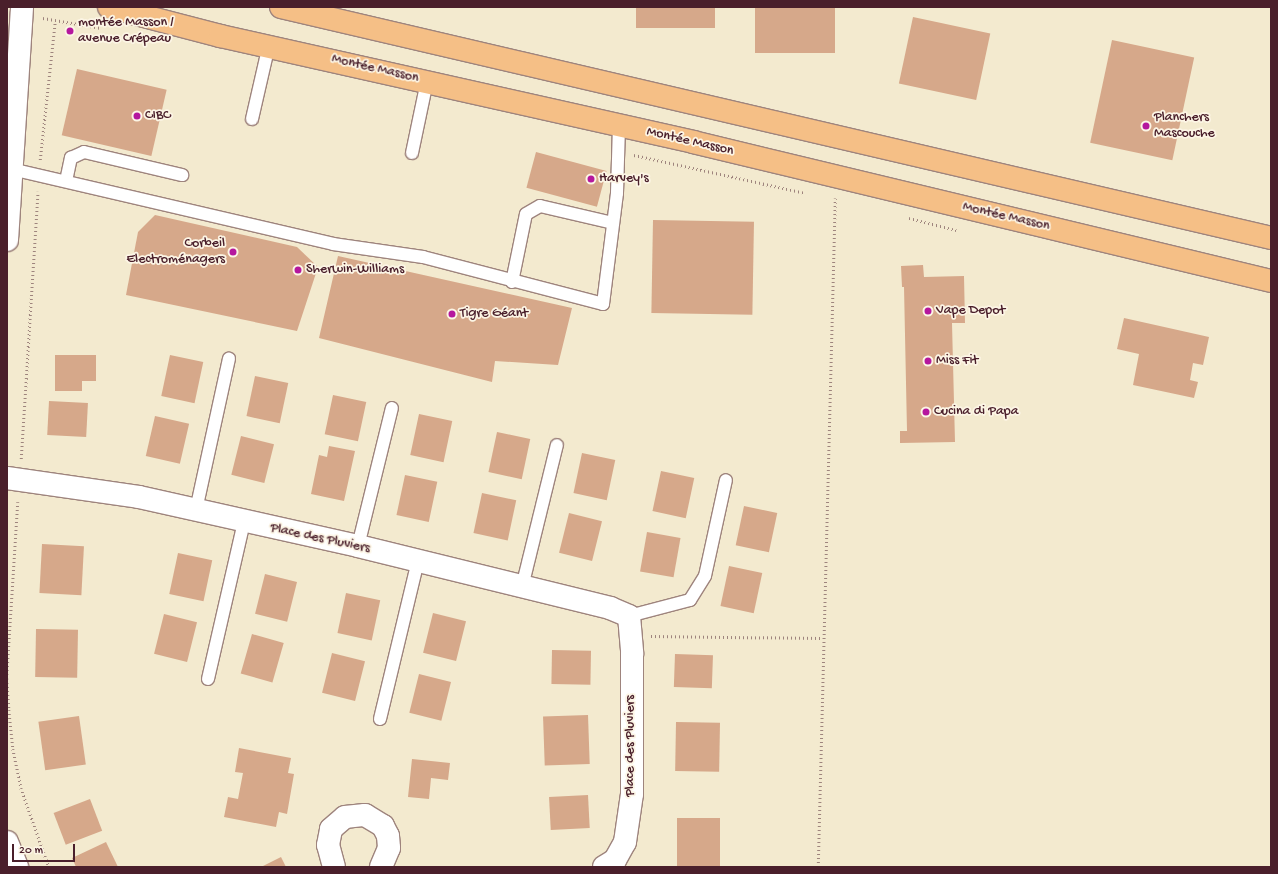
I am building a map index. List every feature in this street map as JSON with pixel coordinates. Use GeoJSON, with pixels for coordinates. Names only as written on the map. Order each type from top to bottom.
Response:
{"type":"FeatureCollection","features":[{"type":"Feature","properties":{"kind":"main road","name":"Montée Masson"},"geometry":{"type":"LineString","coordinates":[[109,7],[220,36],[269,45],[427,81],[1271,281]]}},
{"type":"Feature","properties":{"kind":"main road"},"geometry":{"type":"LineString","coordinates":[[281,7],[1271,238]]}},
{"type":"Feature","properties":{"kind":"street"},"geometry":{"type":"LineString","coordinates":[[7,240],[9,168],[22,7]]}},
{"type":"Feature","properties":{"kind":"street","name":"Place des Pluviers"},"geometry":{"type":"LineString","coordinates":[[7,478],[139,497],[244,522],[358,546],[610,608],[630,626],[632,794],[625,842],[615,860],[604,867]]}},
{"type":"Feature","properties":{"kind":"street"},"geometry":{"type":"LineString","coordinates":[[334,867],[328,846],[331,829],[345,817],[365,815],[384,826],[388,836],[389,848],[381,867]]}},
{"type":"Feature","properties":{"kind":"street"},"geometry":{"type":"LineString","coordinates":[[7,842],[17,867]]}},
{"type":"Feature","properties":{"kind":"lane"},"geometry":{"type":"LineString","coordinates":[[252,119],[269,45]]}},
{"type":"Feature","properties":{"kind":"lane"},"geometry":{"type":"LineString","coordinates":[[412,153],[427,81]]}},
{"type":"Feature","properties":{"kind":"lane"},"geometry":{"type":"LineString","coordinates":[[9,168],[66,180],[333,244],[423,257],[512,282],[603,304],[617,193],[619,126]]}},
{"type":"Feature","properties":{"kind":"lane"},"geometry":{"type":"LineString","coordinates":[[66,180],[71,158],[84,152],[182,175]]}},
{"type":"Feature","properties":{"kind":"lane"},"geometry":{"type":"LineString","coordinates":[[512,282],[526,214],[540,206],[613,223]]}},
{"type":"Feature","properties":{"kind":"lane"},"geometry":{"type":"LineString","coordinates":[[196,510],[229,359]]}},
{"type":"Feature","properties":{"kind":"lane"},"geometry":{"type":"LineString","coordinates":[[358,546],[392,408]]}},
{"type":"Feature","properties":{"kind":"lane"},"geometry":{"type":"LineString","coordinates":[[522,587],[557,445]]}},
{"type":"Feature","properties":{"kind":"lane"},"geometry":{"type":"LineString","coordinates":[[630,626],[690,600],[705,576],[726,480]]}},
{"type":"Feature","properties":{"kind":"lane"},"geometry":{"type":"LineString","coordinates":[[208,679],[244,522]]}},
{"type":"Feature","properties":{"kind":"lane"},"geometry":{"type":"LineString","coordinates":[[380,719],[418,561]]}},
{"type":"Feature","properties":{"kind":"path"},"geometry":{"type":"LineString","coordinates":[[40,159],[55,21]]}},
{"type":"Feature","properties":{"kind":"path"},"geometry":{"type":"LineString","coordinates":[[638,155],[806,193]]}},
{"type":"Feature","properties":{"kind":"path"},"geometry":{"type":"LineString","coordinates":[[818,867],[822,638],[835,177]]}},
{"type":"Feature","properties":{"kind":"path"},"geometry":{"type":"LineString","coordinates":[[21,458],[38,191]]}},
{"type":"Feature","properties":{"kind":"path"},"geometry":{"type":"LineString","coordinates":[[18,497],[7,679],[9,710],[13,750],[21,788],[49,867]]}},
{"type":"Feature","properties":{"kind":"path"},"geometry":{"type":"LineString","coordinates":[[630,626],[822,638]]}},
{"type":"Feature","properties":{"kind":"building"},"geometry":{"type":"Polygon","coordinates":[[[636,7],[715,7],[715,28],[636,28],[636,7]]]}},
{"type":"Feature","properties":{"kind":"building"},"geometry":{"type":"Polygon","coordinates":[[[755,7],[835,7],[835,53],[755,53],[755,7]]]}},
{"type":"Feature","properties":{"kind":"building"},"geometry":{"type":"Polygon","coordinates":[[[913,17],[990,33],[976,100],[899,84],[913,17]]]}},
{"type":"Feature","properties":{"kind":"building"},"geometry":{"type":"Polygon","coordinates":[[[1112,40],[1194,57],[1172,160],[1090,143],[1112,40]]]}},
{"type":"Feature","properties":{"kind":"building"},"geometry":{"type":"Polygon","coordinates":[[[77,69],[167,90],[151,156],[62,135],[77,69]]]}},
{"type":"Feature","properties":{"kind":"building"},"geometry":{"type":"Polygon","coordinates":[[[536,152],[607,171],[597,207],[526,188],[536,152]]]}},
{"type":"Feature","properties":{"kind":"building"},"geometry":{"type":"Polygon","coordinates":[[[155,215],[297,247],[318,267],[297,331],[126,295],[138,232],[155,215]]]}},
{"type":"Feature","properties":{"kind":"building"},"geometry":{"type":"Polygon","coordinates":[[[653,220],[754,222],[752,315],[651,313],[653,220]]]}},
{"type":"Feature","properties":{"kind":"building"},"geometry":{"type":"Polygon","coordinates":[[[338,256],[572,308],[558,365],[495,361],[492,382],[319,338],[338,256]]]}},
{"type":"Feature","properties":{"kind":"building"},"geometry":{"type":"Polygon","coordinates":[[[923,265],[924,277],[964,276],[965,323],[952,323],[955,442],[900,443],[900,431],[907,431],[904,287],[902,287],[901,266],[923,265]]]}},
{"type":"Feature","properties":{"kind":"building"},"geometry":{"type":"Polygon","coordinates":[[[1124,318],[1209,337],[1203,365],[1193,363],[1190,380],[1198,382],[1194,398],[1133,385],[1139,354],[1117,349],[1124,318]]]}},
{"type":"Feature","properties":{"kind":"building"},"geometry":{"type":"Polygon","coordinates":[[[55,355],[96,355],[96,381],[82,381],[82,391],[55,391],[55,355]]]}},
{"type":"Feature","properties":{"kind":"building"},"geometry":{"type":"Polygon","coordinates":[[[170,355],[203,362],[195,403],[161,396],[170,355]]]}},
{"type":"Feature","properties":{"kind":"building"},"geometry":{"type":"Polygon","coordinates":[[[255,376],[288,383],[280,423],[246,416],[255,376]]]}},
{"type":"Feature","properties":{"kind":"building"},"geometry":{"type":"Polygon","coordinates":[[[333,395],[366,402],[358,441],[325,434],[333,395]]]}},
{"type":"Feature","properties":{"kind":"building"},"geometry":{"type":"Polygon","coordinates":[[[49,401],[88,403],[86,437],[47,435],[49,401]]]}},
{"type":"Feature","properties":{"kind":"building"},"geometry":{"type":"Polygon","coordinates":[[[419,414],[452,421],[444,462],[410,455],[419,414]]]}},
{"type":"Feature","properties":{"kind":"building"},"geometry":{"type":"Polygon","coordinates":[[[155,416],[189,424],[180,464],[146,456],[155,416]]]}},
{"type":"Feature","properties":{"kind":"building"},"geometry":{"type":"Polygon","coordinates":[[[497,432],[530,439],[522,479],[488,472],[497,432]]]}},
{"type":"Feature","properties":{"kind":"building"},"geometry":{"type":"Polygon","coordinates":[[[241,436],[274,444],[264,483],[231,475],[241,436]]]}},
{"type":"Feature","properties":{"kind":"building"},"geometry":{"type":"Polygon","coordinates":[[[329,446],[355,451],[344,501],[311,494],[319,455],[327,457],[329,446]]]}},
{"type":"Feature","properties":{"kind":"building"},"geometry":{"type":"Polygon","coordinates":[[[582,453],[615,460],[607,500],[573,493],[582,453]]]}},
{"type":"Feature","properties":{"kind":"building"},"geometry":{"type":"Polygon","coordinates":[[[661,471],[694,478],[686,518],[652,511],[661,471]]]}},
{"type":"Feature","properties":{"kind":"building"},"geometry":{"type":"Polygon","coordinates":[[[405,475],[437,482],[429,522],[396,515],[405,475]]]}},
{"type":"Feature","properties":{"kind":"building"},"geometry":{"type":"Polygon","coordinates":[[[482,493],[516,500],[508,540],[473,533],[482,493]]]}},
{"type":"Feature","properties":{"kind":"building"},"geometry":{"type":"Polygon","coordinates":[[[744,506],[777,513],[769,552],[736,545],[744,506]]]}},
{"type":"Feature","properties":{"kind":"building"},"geometry":{"type":"Polygon","coordinates":[[[569,513],[602,521],[592,561],[559,553],[569,513]]]}},
{"type":"Feature","properties":{"kind":"building"},"geometry":{"type":"Polygon","coordinates":[[[647,532],[680,538],[674,577],[640,571],[647,532]]]}},
{"type":"Feature","properties":{"kind":"building"},"geometry":{"type":"Polygon","coordinates":[[[42,544],[84,546],[81,595],[39,593],[42,544]]]}},
{"type":"Feature","properties":{"kind":"building"},"geometry":{"type":"Polygon","coordinates":[[[178,553],[212,560],[204,601],[169,594],[178,553]]]}},
{"type":"Feature","properties":{"kind":"building"},"geometry":{"type":"Polygon","coordinates":[[[729,566],[762,573],[754,613],[720,606],[729,566]]]}},
{"type":"Feature","properties":{"kind":"building"},"geometry":{"type":"Polygon","coordinates":[[[265,574],[297,582],[287,622],[255,614],[265,574]]]}},
{"type":"Feature","properties":{"kind":"building"},"geometry":{"type":"Polygon","coordinates":[[[346,593],[380,600],[372,640],[337,633],[346,593]]]}},
{"type":"Feature","properties":{"kind":"building"},"geometry":{"type":"Polygon","coordinates":[[[433,613],[466,621],[456,661],[423,653],[433,613]]]}},
{"type":"Feature","properties":{"kind":"building"},"geometry":{"type":"Polygon","coordinates":[[[164,614],[197,622],[187,662],[154,654],[164,614]]]}},
{"type":"Feature","properties":{"kind":"building"},"geometry":{"type":"Polygon","coordinates":[[[36,629],[78,630],[77,678],[35,677],[36,629]]]}},
{"type":"Feature","properties":{"kind":"building"},"geometry":{"type":"Polygon","coordinates":[[[252,634],[284,643],[272,683],[241,673],[252,634]]]}},
{"type":"Feature","properties":{"kind":"building"},"geometry":{"type":"Polygon","coordinates":[[[552,650],[591,651],[590,685],[551,684],[552,650]]]}},
{"type":"Feature","properties":{"kind":"building"},"geometry":{"type":"Polygon","coordinates":[[[332,653],[365,661],[355,701],[322,693],[332,653]]]}},
{"type":"Feature","properties":{"kind":"building"},"geometry":{"type":"Polygon","coordinates":[[[675,654],[713,655],[712,688],[674,687],[675,654]]]}},
{"type":"Feature","properties":{"kind":"building"},"geometry":{"type":"Polygon","coordinates":[[[419,674],[451,682],[441,721],[409,713],[419,674]]]}},
{"type":"Feature","properties":{"kind":"building"},"geometry":{"type":"Polygon","coordinates":[[[588,715],[590,764],[545,766],[543,717],[588,715]]]}},
{"type":"Feature","properties":{"kind":"building"},"geometry":{"type":"Polygon","coordinates":[[[79,716],[86,765],[45,770],[38,722],[79,716]]]}},
{"type":"Feature","properties":{"kind":"building"},"geometry":{"type":"Polygon","coordinates":[[[676,722],[720,723],[719,772],[675,771],[676,722]]]}},
{"type":"Feature","properties":{"kind":"building"},"geometry":{"type":"Polygon","coordinates":[[[239,748],[291,758],[288,773],[294,774],[287,814],[279,812],[276,827],[224,817],[228,797],[238,799],[243,773],[235,772],[239,748]]]}},
{"type":"Feature","properties":{"kind":"building"},"geometry":{"type":"Polygon","coordinates":[[[412,759],[450,763],[448,780],[431,778],[429,799],[408,797],[412,759]]]}},
{"type":"Feature","properties":{"kind":"building"},"geometry":{"type":"Polygon","coordinates":[[[588,795],[590,828],[551,830],[549,797],[588,795]]]}},
{"type":"Feature","properties":{"kind":"building"},"geometry":{"type":"Polygon","coordinates":[[[90,799],[102,831],[66,845],[54,813],[90,799]]]}},
{"type":"Feature","properties":{"kind":"building"},"geometry":{"type":"Polygon","coordinates":[[[677,818],[720,818],[720,867],[677,867],[677,818]]]}},
{"type":"Feature","properties":{"kind":"building"},"geometry":{"type":"Polygon","coordinates":[[[106,842],[118,867],[76,867],[72,858],[106,842]]]}},
{"type":"Feature","properties":{"kind":"building"},"geometry":{"type":"Polygon","coordinates":[[[281,857],[286,867],[261,867],[281,857]]]}},
{"type":"Feature","properties":{"kind":"place","name":"montée Masson / avenue Crépeau"},"geometry":{"type":"Point","coordinates":[70,31]}},
{"type":"Feature","properties":{"kind":"place","name":"CIBC"},"geometry":{"type":"Point","coordinates":[137,116]}},
{"type":"Feature","properties":{"kind":"place","name":"Planchers Mascouche"},"geometry":{"type":"Point","coordinates":[1146,126]}},
{"type":"Feature","properties":{"kind":"place","name":"Harvey's"},"geometry":{"type":"Point","coordinates":[591,179]}},
{"type":"Feature","properties":{"kind":"place","name":"Corbeil Electroménagers"},"geometry":{"type":"Point","coordinates":[233,252]}},
{"type":"Feature","properties":{"kind":"place","name":"Sherwin-Williams"},"geometry":{"type":"Point","coordinates":[298,270]}},
{"type":"Feature","properties":{"kind":"place","name":"Vape Depot"},"geometry":{"type":"Point","coordinates":[928,311]}},
{"type":"Feature","properties":{"kind":"place","name":"Tigre Géant"},"geometry":{"type":"Point","coordinates":[452,314]}},
{"type":"Feature","properties":{"kind":"place","name":"Miss Fit"},"geometry":{"type":"Point","coordinates":[928,361]}},
{"type":"Feature","properties":{"kind":"place","name":"Cucina di Papa"},"geometry":{"type":"Point","coordinates":[926,412]}}]}
